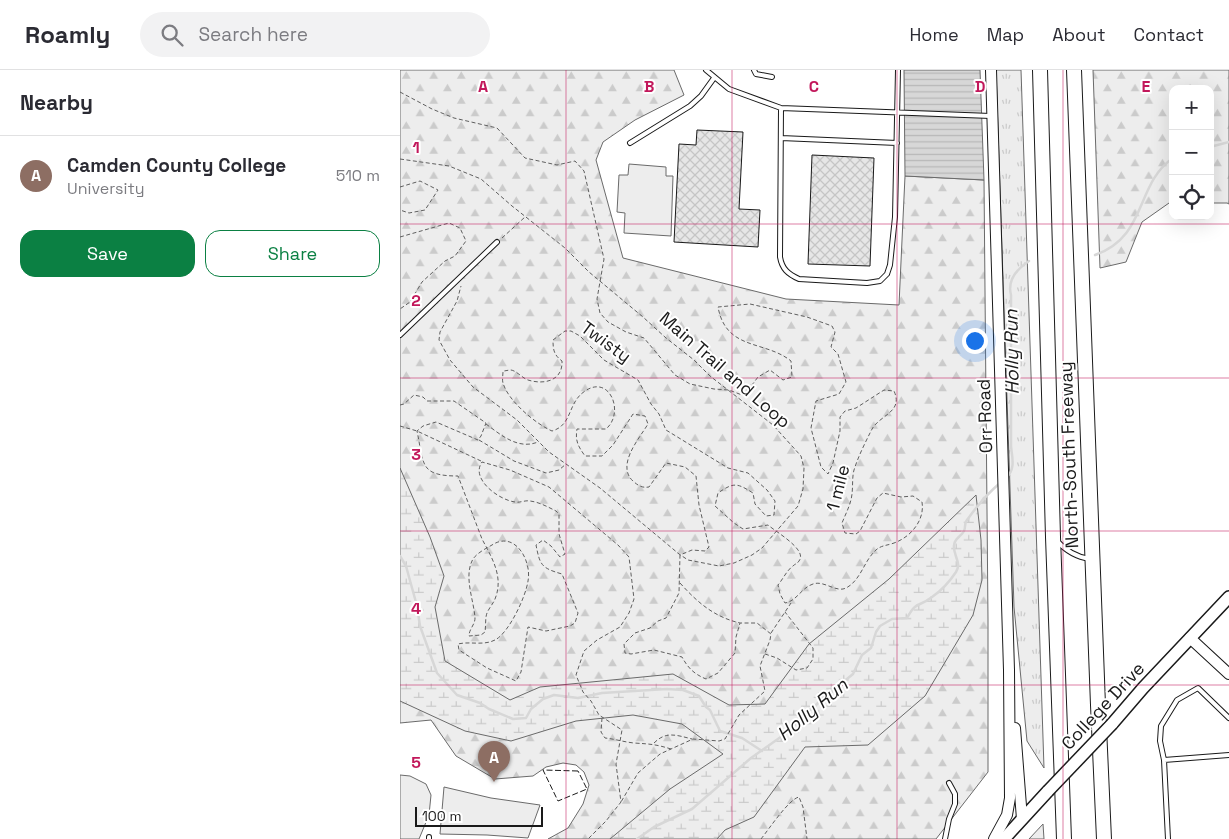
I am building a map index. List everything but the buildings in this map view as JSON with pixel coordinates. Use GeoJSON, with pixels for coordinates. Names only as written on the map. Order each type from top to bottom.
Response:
{"type":"FeatureCollection","features":[{"type":"Feature","properties":{"kind":"highway","name":"North-South Freeway"},"geometry":{"type":"LineString","coordinates":[[1041,70],[1044,242],[1064,839]]}},
{"type":"Feature","properties":{"kind":"highway","name":"North-South Freeway"},"geometry":{"type":"LineString","coordinates":[[1074,70],[1104,839]]}},
{"type":"Feature","properties":{"kind":"main road","name":"College Drive"},"geometry":{"type":"LineString","coordinates":[[1004,839],[1229,596]]}},
{"type":"Feature","properties":{"kind":"street","name":"Orr Road"},"geometry":{"type":"LineString","coordinates":[[990,70],[1009,670],[1009,806],[994,839]]}},
{"type":"Feature","properties":{"kind":"street"},"geometry":{"type":"LineString","coordinates":[[1190,638],[1229,674]]}},
{"type":"Feature","properties":{"kind":"street","name":"Orr Road"},"geometry":{"type":"LineString","coordinates":[[1009,670],[1022,819]]}},
{"type":"Feature","properties":{"kind":"lane"},"geometry":{"type":"LineString","coordinates":[[706,70],[729,89],[743,96],[781,108],[992,116]]}},
{"type":"Feature","properties":{"kind":"lane"},"geometry":{"type":"LineString","coordinates":[[754,70],[756,74],[772,77]]}},
{"type":"Feature","properties":{"kind":"lane"},"geometry":{"type":"LineString","coordinates":[[781,108],[780,257],[782,266],[791,276],[799,279],[868,283],[880,281],[890,265],[895,216],[898,70]]}},
{"type":"Feature","properties":{"kind":"lane"},"geometry":{"type":"LineString","coordinates":[[630,143],[690,106],[701,96],[714,78]]}},
{"type":"Feature","properties":{"kind":"lane"},"geometry":{"type":"LineString","coordinates":[[781,138],[897,143]]}},
{"type":"Feature","properties":{"kind":"lane"},"geometry":{"type":"LineString","coordinates":[[400,335],[497,242]]}},
{"type":"Feature","properties":{"kind":"lane"},"geometry":{"type":"LineString","coordinates":[[1053,537],[1075,556],[1092,560]]}},
{"type":"Feature","properties":{"kind":"lane"},"geometry":{"type":"LineString","coordinates":[[1168,839],[1164,760],[1160,742],[1161,726],[1177,700],[1198,688],[1229,718]]}},
{"type":"Feature","properties":{"kind":"lane"},"geometry":{"type":"LineString","coordinates":[[1164,760],[1229,755]]}},
{"type":"Feature","properties":{"kind":"lane"},"geometry":{"type":"LineString","coordinates":[[945,839],[947,824],[956,804],[955,794],[949,783]]}},
{"type":"Feature","properties":{"kind":"path"},"geometry":{"type":"LineString","coordinates":[[400,92],[454,118],[497,128],[525,158],[557,165],[575,161],[584,171],[604,259],[597,299],[600,312],[608,322],[626,332],[644,338],[675,374],[690,384],[729,390]]}},
{"type":"Feature","properties":{"kind":"path","name":"Main Trail and Loop"},"geometry":{"type":"LineString","coordinates":[[400,160],[449,166],[481,179],[565,248],[601,282],[643,316],[710,376],[772,425],[801,456],[804,468],[803,489],[798,506],[762,548],[734,563],[719,566],[688,560],[680,555],[600,488],[567,463],[548,452],[517,420],[473,387],[450,360],[439,340],[444,325],[457,301],[461,286]]}},
{"type":"Feature","properties":{"kind":"path"},"geometry":{"type":"LineString","coordinates":[[400,187],[420,181],[438,190],[426,210],[409,213],[400,210]]}},
{"type":"Feature","properties":{"kind":"path"},"geometry":{"type":"LineString","coordinates":[[497,242],[525,217]]}},
{"type":"Feature","properties":{"kind":"path"},"geometry":{"type":"LineString","coordinates":[[400,237],[449,222],[460,228],[466,241],[455,256],[446,261],[422,282],[410,302],[400,309]]}},
{"type":"Feature","properties":{"kind":"path","name":"1 mile"},"geometry":{"type":"LineString","coordinates":[[729,390],[742,395],[746,393],[758,377],[770,370],[784,380],[792,377],[791,361],[785,356],[756,347],[736,338],[720,317],[718,307],[750,304],[807,317],[832,326],[835,332],[831,347],[838,354],[846,382],[839,394],[816,400],[811,428],[821,467],[828,474],[833,463],[840,431],[840,417],[845,411],[856,408],[884,390],[894,391],[897,397],[897,405],[872,428],[853,472],[850,506],[842,523],[845,533],[856,534],[860,531],[878,498],[883,493],[901,497],[913,496],[922,502],[923,507],[914,531],[896,543],[880,546],[869,558],[864,569],[847,588],[838,589],[824,583],[813,584],[804,589],[791,602]]}},
{"type":"Feature","properties":{"kind":"path","name":"Twisty"},"geometry":{"type":"LineString","coordinates":[[680,555],[692,550],[704,551],[708,547],[699,505],[696,476],[685,467],[666,463],[648,487],[639,486],[631,480],[626,463],[648,424],[645,416],[633,414],[613,445],[602,456],[585,456],[575,439],[577,429],[606,429],[610,425],[615,409],[612,395],[605,389],[593,387],[585,391],[572,403],[567,420],[561,429],[552,431],[529,416],[508,392],[502,382],[503,371],[512,370],[527,380],[547,382],[554,379],[560,373],[562,361],[555,356],[553,340],[565,331],[570,331],[580,336],[604,360],[638,380],[650,404],[659,414],[666,430],[728,468],[748,473],[767,490],[775,501],[774,515],[766,516],[755,504],[753,493],[740,485],[730,484],[718,493],[715,506],[734,523],[743,528],[768,525],[776,532]]}},
{"type":"Feature","properties":{"kind":"path"},"geometry":{"type":"LineString","coordinates":[[400,405],[404,404],[414,395],[423,397],[427,401],[454,401],[508,440],[524,444],[538,442]]}},
{"type":"Feature","properties":{"kind":"path"},"geometry":{"type":"LineString","coordinates":[[417,430],[436,422],[478,440],[514,461],[546,473],[558,470],[567,463]]}},
{"type":"Feature","properties":{"kind":"path"},"geometry":{"type":"LineString","coordinates":[[478,440],[486,423]]}},
{"type":"Feature","properties":{"kind":"path"},"geometry":{"type":"LineString","coordinates":[[400,426],[417,430],[482,462],[510,470],[550,487],[618,545],[629,557],[634,599],[629,613],[620,627],[597,640],[584,651],[576,675],[583,692],[602,717],[622,730],[616,764],[621,802]]}},
{"type":"Feature","properties":{"kind":"path"},"geometry":{"type":"LineString","coordinates":[[417,430],[424,464],[431,473],[442,476],[458,476],[482,540],[487,548],[496,567],[500,582],[495,600],[487,613],[485,632],[481,635],[469,636],[469,631],[475,619],[469,580],[469,570],[472,561],[477,555],[487,548],[499,540],[507,540],[516,545],[523,556],[528,572],[528,581],[508,629],[497,639],[487,643],[458,644],[458,650],[487,668],[516,681],[521,672],[528,627],[546,631],[570,626],[575,623],[578,613],[562,574],[549,571],[539,562],[536,545],[543,540],[560,556],[565,554],[559,534],[559,514],[530,500],[516,502],[496,495],[481,476],[479,471],[482,462]]}},
{"type":"Feature","properties":{"kind":"path"},"geometry":{"type":"LineString","coordinates":[[776,532],[795,546],[801,554],[798,563],[791,566],[778,585],[785,603],[791,602]]}},
{"type":"Feature","properties":{"kind":"path"},"geometry":{"type":"LineString","coordinates":[[680,555],[679,593],[666,618],[658,621],[650,628],[640,630],[630,637],[624,644],[625,653],[631,654],[654,650],[682,657],[695,674],[706,679],[718,673],[735,652],[736,637],[740,623]]}},
{"type":"Feature","properties":{"kind":"path"},"geometry":{"type":"LineString","coordinates":[[679,583],[698,602],[711,611],[726,619],[740,623],[757,623],[771,634]]}},
{"type":"Feature","properties":{"kind":"path"},"geometry":{"type":"LineString","coordinates":[[653,743],[660,736],[672,735],[719,741],[725,739],[740,715],[765,691],[760,666],[771,634],[791,602]]}},
{"type":"Feature","properties":{"kind":"path"},"geometry":{"type":"LineString","coordinates":[[764,654],[777,658],[796,670],[807,668],[813,659],[813,648],[785,612]]}},
{"type":"Feature","properties":{"kind":"path"},"geometry":{"type":"LineString","coordinates":[[602,717],[601,732],[605,738],[619,739],[632,743],[653,743],[671,749]]}},
{"type":"Feature","properties":{"kind":"path"},"geometry":{"type":"LineString","coordinates":[[588,839],[621,802],[638,772],[660,754],[693,739]]}},
{"type":"Feature","properties":{"kind":"path"},"geometry":{"type":"LineString","coordinates":[[761,839],[775,823],[788,803],[799,796],[803,807],[807,839]]}},
{"type":"Feature","properties":{"kind":"green space"},"geometry":{"type":"Polygon","coordinates":[[[400,70],[674,70],[684,95],[635,120],[603,142],[596,160],[623,258],[786,299],[899,305],[905,176],[984,180],[988,772],[936,839],[548,839],[568,828],[583,804],[589,785],[584,772],[576,765],[563,763],[546,767],[533,776],[495,779],[456,756],[431,720],[400,723],[400,70]]]}},
{"type":"Feature","properties":{"kind":"green space"},"geometry":{"type":"Polygon","coordinates":[[[996,70],[1021,70],[1044,768],[1027,741],[1014,607],[996,70]]]}},
{"type":"Feature","properties":{"kind":"green space"},"geometry":{"type":"Polygon","coordinates":[[[1093,70],[1229,70],[1229,204],[1214,203],[1214,85],[1169,85],[1169,203],[1142,222],[1126,262],[1100,268],[1093,70]]]}},
{"type":"Feature","properties":{"kind":"green space"},"geometry":{"type":"Polygon","coordinates":[[[400,468],[430,537],[444,576],[435,607],[445,661],[510,700],[540,687],[673,674],[729,705],[765,704],[809,644],[889,579],[976,495],[981,540],[982,580],[973,615],[925,696],[868,745],[805,747],[754,817],[725,830],[717,839],[610,839],[670,789],[723,754],[682,724],[633,715],[576,721],[511,741],[465,731],[400,701],[400,468]]]}},
{"type":"Feature","properties":{"kind":"green space"},"geometry":{"type":"Polygon","coordinates":[[[1043,824],[1044,839],[1029,839],[1043,824]]]}},
{"type":"Feature","properties":{"kind":"shaded area"},"geometry":{"type":"Polygon","coordinates":[[[904,70],[980,70],[984,180],[905,176],[904,70]]]}},
{"type":"Feature","properties":{"kind":"shaded area"},"geometry":{"type":"Polygon","coordinates":[[[629,164],[666,167],[666,176],[673,176],[671,236],[624,233],[625,213],[617,212],[619,175],[628,175],[629,164]]]}},
{"type":"Feature","properties":{"kind":"shaded area"},"geometry":{"type":"Polygon","coordinates":[[[400,775],[410,776],[426,784],[431,795],[429,815],[419,839],[400,839],[400,775]]]}},
{"type":"Feature","properties":{"kind":"shaded area"},"geometry":{"type":"Polygon","coordinates":[[[444,787],[491,798],[540,805],[528,838],[440,834],[444,787]]]}},
{"type":"Feature","properties":{"kind":"waterway","name":"Holly Run"},"geometry":{"type":"LineString","coordinates":[[1214,146],[1229,142]]}},
{"type":"Feature","properties":{"kind":"waterway","name":"Holly Run"},"geometry":{"type":"LineString","coordinates":[[1095,255],[1112,246],[1124,235],[1133,223],[1152,181],[1169,162]]}},
{"type":"Feature","properties":{"kind":"waterway","name":"Holly Run"},"geometry":{"type":"LineString","coordinates":[[1006,478],[1011,471],[1013,463],[1011,446],[1010,284],[1017,271],[1029,261]]}},
{"type":"Feature","properties":{"kind":"waterway","name":"Holly Run"},"geometry":{"type":"LineString","coordinates":[[637,839],[654,827],[692,809],[751,758],[792,729],[798,719],[832,692],[834,687],[853,674],[862,655],[871,648],[880,626],[892,619],[907,618],[916,606],[942,589],[958,569],[954,549],[955,541],[964,531],[966,521],[986,496],[1000,483]]}},
{"type":"Feature","properties":{"kind":"waterway"},"geometry":{"type":"LineString","coordinates":[[400,556],[406,566],[417,606],[420,626],[437,673],[457,695],[480,703],[513,719],[526,718],[531,709],[543,699],[554,695],[578,698],[602,693],[667,689],[683,690],[699,696],[710,710],[720,731],[742,738],[762,751]]}},
{"type":"Feature","properties":{"kind":"fence"},"geometry":{"type":"LineString","coordinates":[[543,770],[578,771],[587,789],[558,801],[543,770]]}},
{"type":"Feature","properties":{"kind":"place","name":"Camden County College"},"geometry":{"type":"Point","coordinates":[494,782]}}]}
